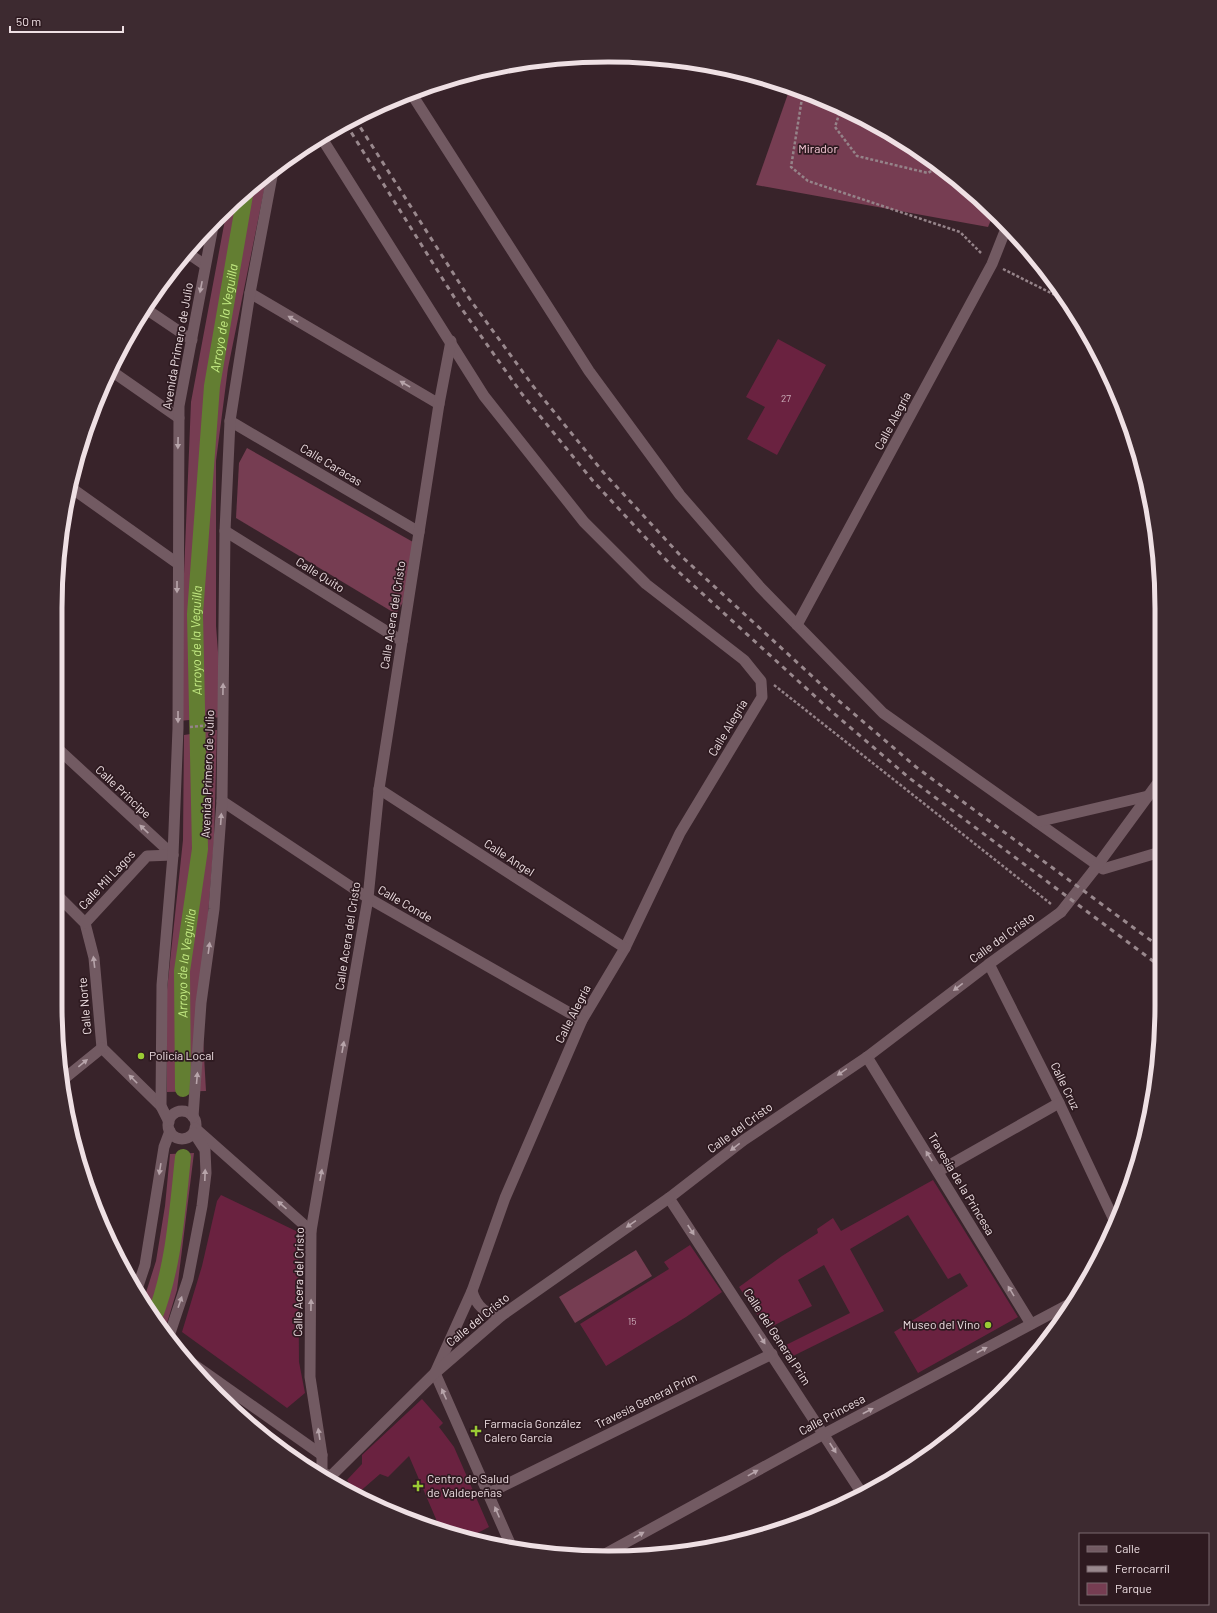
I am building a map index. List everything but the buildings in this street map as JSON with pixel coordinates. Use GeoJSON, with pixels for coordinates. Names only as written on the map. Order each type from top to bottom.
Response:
{"type":"FeatureCollection","features":[{"type":"Feature","properties":{"kind":"street"},"geometry":{"type":"LineString","coordinates":[[414,98],[589,371],[680,495],[796,626],[883,713],[1037,822],[1096,868],[1102,869],[1155,854]]}},
{"type":"Feature","properties":{"kind":"street"},"geometry":{"type":"LineString","coordinates":[[410,100],[417,104]]}},
{"type":"Feature","properties":{"kind":"street"},"geometry":{"type":"LineString","coordinates":[[324,142],[451,341],[484,396],[584,522],[646,584],[744,660],[765,681]]}},
{"type":"Feature","properties":{"kind":"street","name":"Avenida Primero de Julio"},"geometry":{"type":"LineString","coordinates":[[193,1117],[202,1003],[214,909],[222,801],[225,531],[230,421],[250,293],[272,179]]}},
{"type":"Feature","properties":{"kind":"street","name":"Calle Alegría"},"geometry":{"type":"LineString","coordinates":[[796,626],[992,264],[1005,232]]}},
{"type":"Feature","properties":{"kind":"street","name":"Avenida Primero de Julio"},"geometry":{"type":"LineString","coordinates":[[169,1126],[161,1106],[162,986],[173,855],[178,728],[177,563],[179,406],[212,233]]}},
{"type":"Feature","properties":{"kind":"street"},"geometry":{"type":"LineString","coordinates":[[192,256],[206,265]]}},
{"type":"Feature","properties":{"kind":"street"},"geometry":{"type":"LineString","coordinates":[[250,293],[439,404]]}},
{"type":"Feature","properties":{"kind":"street"},"geometry":{"type":"LineString","coordinates":[[150,312],[192,340]]}},
{"type":"Feature","properties":{"kind":"street","name":"Calle Acera del Cristo"},"geometry":{"type":"LineString","coordinates":[[326,1472],[310,1377],[311,1231],[368,898],[379,789],[439,404],[451,341]]}},
{"type":"Feature","properties":{"kind":"street"},"geometry":{"type":"LineString","coordinates":[[115,374],[179,418]]}},
{"type":"Feature","properties":{"kind":"street","name":"Calle Caracas"},"geometry":{"type":"LineString","coordinates":[[230,421],[419,532]]}},
{"type":"Feature","properties":{"kind":"street"},"geometry":{"type":"LineString","coordinates":[[76,491],[177,563]]}},
{"type":"Feature","properties":{"kind":"street","name":"Calle Quito"},"geometry":{"type":"LineString","coordinates":[[225,531],[402,641]]}},
{"type":"Feature","properties":{"kind":"street","name":"Calle Alegría"},"geometry":{"type":"LineString","coordinates":[[435,1373],[472,1290],[505,1198],[582,1020],[625,948],[680,833],[762,697],[765,681]]}},
{"type":"Feature","properties":{"kind":"street","name":"Calle Principe"},"geometry":{"type":"LineString","coordinates":[[62,753],[173,855]]}},
{"type":"Feature","properties":{"kind":"street","name":"Calle del Cristo"},"geometry":{"type":"LineString","coordinates":[[329,1474],[435,1373],[501,1316],[669,1198],[744,1140],[867,1057],[1060,912],[1096,868],[1155,787]]}},
{"type":"Feature","properties":{"kind":"street","name":"Calle Angel"},"geometry":{"type":"LineString","coordinates":[[379,789],[625,948]]}},
{"type":"Feature","properties":{"kind":"street"},"geometry":{"type":"LineString","coordinates":[[1037,822],[1148,796]]}},
{"type":"Feature","properties":{"kind":"street","name":"Calle Conde"},"geometry":{"type":"LineString","coordinates":[[222,801],[368,898],[582,1020]]}},
{"type":"Feature","properties":{"kind":"street","name":"Calle Mil Lagos"},"geometry":{"type":"LineString","coordinates":[[85,923],[147,856],[173,855]]}},
{"type":"Feature","properties":{"kind":"street"},"geometry":{"type":"LineString","coordinates":[[62,900],[85,923]]}},
{"type":"Feature","properties":{"kind":"street","name":"Calle Norte"},"geometry":{"type":"LineString","coordinates":[[85,923],[94,958],[102,1048],[161,1106]]}},
{"type":"Feature","properties":{"kind":"street","name":"Calle Cruz"},"geometry":{"type":"LineString","coordinates":[[989,964],[1112,1216]]}},
{"type":"Feature","properties":{"kind":"street"},"geometry":{"type":"LineString","coordinates":[[67,1076],[102,1048]]}},
{"type":"Feature","properties":{"kind":"street","name":"Travesía de la Princesa"},"geometry":{"type":"LineString","coordinates":[[867,1057],[1031,1324]]}},
{"type":"Feature","properties":{"kind":"street"},"geometry":{"type":"LineString","coordinates":[[938,1171],[1058,1103]]}},
{"type":"Feature","properties":{"kind":"street"},"geometry":{"type":"LineString","coordinates":[[139,1284],[145,1265],[164,1147],[169,1126],[173,1114],[182,1111],[186,1112],[193,1117],[194,1131],[204,1150],[206,1173],[202,1206],[188,1279],[171,1331]]}},
{"type":"Feature","properties":{"kind":"street"},"geometry":{"type":"LineString","coordinates":[[169,1126],[177,1138],[181,1139],[186,1138],[194,1131]]}},
{"type":"Feature","properties":{"kind":"street"},"geometry":{"type":"LineString","coordinates":[[194,1131],[311,1231]]}},
{"type":"Feature","properties":{"kind":"street","name":"Calle del General Prim"},"geometry":{"type":"LineString","coordinates":[[669,1198],[860,1490]]}},
{"type":"Feature","properties":{"kind":"street"},"geometry":{"type":"LineString","coordinates":[[472,1290],[475,1302],[492,1315],[501,1316]]}},
{"type":"Feature","properties":{"kind":"street","name":"Calle Princesa"},"geometry":{"type":"LineString","coordinates":[[611,1551],[824,1434],[1064,1307]]}},
{"type":"Feature","properties":{"kind":"street","name":"Travesía General Prim"},"geometry":{"type":"LineString","coordinates":[[489,1493],[772,1354]]}},
{"type":"Feature","properties":{"kind":"street"},"geometry":{"type":"LineString","coordinates":[[205,1372],[322,1455]]}},
{"type":"Feature","properties":{"kind":"street"},"geometry":{"type":"LineString","coordinates":[[435,1373],[509,1541]]}},
{"type":"Feature","properties":{"kind":"path"},"geometry":{"type":"LineString","coordinates":[[802,98],[791,168],[808,181],[960,232],[992,264],[1056,296]]}},
{"type":"Feature","properties":{"kind":"path"},"geometry":{"type":"LineString","coordinates":[[839,113],[835,127],[857,156],[928,173],[934,170]]}},
{"type":"Feature","properties":{"kind":"path"},"geometry":{"type":"LineString","coordinates":[[765,681],[1060,912]]}},
{"type":"Feature","properties":{"kind":"path"},"geometry":{"type":"LineString","coordinates":[[178,728],[223,724]]}},
{"type":"Feature","properties":{"kind":"green space","name":"Mirador"},"geometry":{"type":"Polygon","coordinates":[[[788,93],[850,118],[882,135],[941,175],[992,219],[988,227],[756,185],[788,93]]]}},
{"type":"Feature","properties":{"kind":"green space"},"geometry":{"type":"Polygon","coordinates":[[[265,184],[228,368],[216,461],[216,626],[223,717],[178,721],[191,402],[225,219],[265,184]]]}},
{"type":"Feature","properties":{"kind":"green space"},"geometry":{"type":"Polygon","coordinates":[[[247,448],[413,542],[406,597],[396,614],[236,518],[239,463],[247,448]]]}},
{"type":"Feature","properties":{"kind":"green space"},"geometry":{"type":"Polygon","coordinates":[[[217,730],[214,841],[201,1003],[206,1091],[167,1092],[167,990],[183,840],[184,735],[217,730]]]}},
{"type":"Feature","properties":{"kind":"green space"},"geometry":{"type":"Polygon","coordinates":[[[194,1153],[177,1290],[166,1325],[145,1294],[156,1261],[165,1206],[170,1154],[194,1153]]]}},
{"type":"Feature","properties":{"kind":"green space"},"geometry":{"type":"Polygon","coordinates":[[[636,1250],[652,1276],[575,1323],[559,1297],[636,1250]]]}},
{"type":"Feature","properties":{"kind":"waterway","name":"Arroyo de la Veguilla"},"geometry":{"type":"LineString","coordinates":[[183,1089],[182,971],[200,849],[195,614],[212,386],[244,202]]}},
{"type":"Feature","properties":{"kind":"waterway","name":"Arroyo de la Veguilla"},"geometry":{"type":"LineString","coordinates":[[156,1311],[166,1279],[174,1239],[183,1157]]}},
{"type":"Feature","properties":{"kind":"railway"},"geometry":{"type":"LineString","coordinates":[[358,123],[469,298],[533,386],[603,472],[679,554],[838,700],[916,767],[1155,944]]}},
{"type":"Feature","properties":{"kind":"railway"},"geometry":{"type":"LineString","coordinates":[[348,128],[459,305],[522,394],[593,481],[670,564],[830,710],[908,777],[1155,962]]}},
{"type":"Feature","properties":{"kind":"place","name":"Policía Local"},"geometry":{"type":"Point","coordinates":[141,1056]}},
{"type":"Feature","properties":{"kind":"place","name":"Museo del Vino"},"geometry":{"type":"Point","coordinates":[988,1325]}},
{"type":"Feature","properties":{"kind":"place","name":"Farmacia González Calero García"},"geometry":{"type":"Point","coordinates":[476,1431]}},
{"type":"Feature","properties":{"kind":"place","name":"Centro de Salud de Valdepeñas"},"geometry":{"type":"Point","coordinates":[418,1486]}}]}
